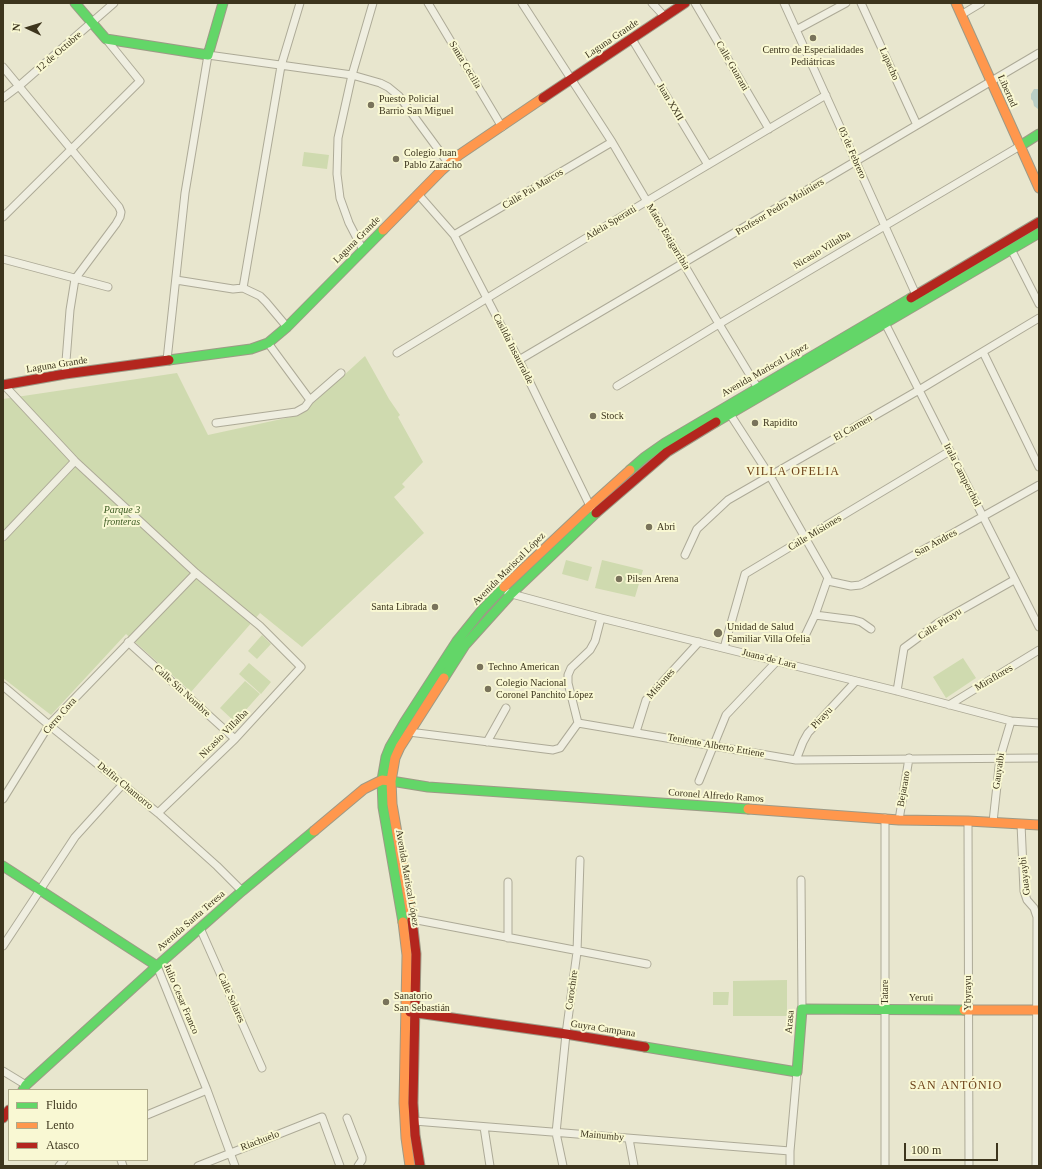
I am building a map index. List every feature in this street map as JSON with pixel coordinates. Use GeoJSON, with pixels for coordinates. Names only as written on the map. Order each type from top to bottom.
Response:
{"type":"FeatureCollection","features":[{"type":"Feature","properties":{"kind":"main road"},"geometry":{"type":"LineString","coordinates":[[75,3],[106,39],[208,55],[224,3]]}},
{"type":"Feature","properties":{"kind":"main road","name":"Laguna Grande"},"geometry":{"type":"LineString","coordinates":[[3,385],[66,374],[233,352],[251,349],[268,343],[287,327],[449,164],[473,145],[685,3]]}},
{"type":"Feature","properties":{"kind":"main road","name":"Libertad"},"geometry":{"type":"LineString","coordinates":[[956,3],[1039,188]]}},
{"type":"Feature","properties":{"kind":"main road","name":"Nicasio Villalba"},"geometry":{"type":"LineString","coordinates":[[1020,146],[1039,134]]}},
{"type":"Feature","properties":{"kind":"main road","name":"Avenida Mariscal López"},"geometry":{"type":"LineString","coordinates":[[410,1164],[405,1121],[404,1073],[416,954],[412,919],[387,780],[386,757],[404,723],[457,641],[482,610],[501,590],[593,509],[626,487],[667,452],[730,414],[760,391],[917,299],[1039,222]]}},
{"type":"Feature","properties":{"kind":"main road","name":"Avenida Mariscal López"},"geometry":{"type":"LineString","coordinates":[[419,1161],[414,1121],[411,1012],[405,934],[383,806],[387,780],[395,758],[409,732],[465,645],[620,479],[665,443],[725,406],[760,391],[885,323],[917,299],[1039,233]]}},
{"type":"Feature","properties":{"kind":"main road"},"geometry":{"type":"LineString","coordinates":[[620,479],[626,487]]}},
{"type":"Feature","properties":{"kind":"main road","name":"Coronel Alfredo Ramos"},"geometry":{"type":"LineString","coordinates":[[387,780],[428,787],[899,820],[968,821],[1039,825]]}},
{"type":"Feature","properties":{"kind":"main road","name":"Avenida Santa Teresa"},"geometry":{"type":"LineString","coordinates":[[24,1087],[242,891],[364,789],[376,782],[387,780]]}},
{"type":"Feature","properties":{"kind":"main road","name":"Julio Cesar Franco"},"geometry":{"type":"LineString","coordinates":[[3,866],[157,966]]}},
{"type":"Feature","properties":{"kind":"main road","name":"Yeruti"},"geometry":{"type":"LineString","coordinates":[[802,1009],[1038,1010]]}},
{"type":"Feature","properties":{"kind":"main road","name":"Arasa"},"geometry":{"type":"LineString","coordinates":[[797,1072],[802,1009]]}},
{"type":"Feature","properties":{"kind":"main road","name":"Guyra Campana"},"geometry":{"type":"LineString","coordinates":[[411,1012],[566,1034],[797,1072]]}},
{"type":"Feature","properties":{"kind":"street","name":"12 de Octubre"},"geometry":{"type":"LineString","coordinates":[[3,98],[19,86],[114,3]]}},
{"type":"Feature","properties":{"kind":"street"},"geometry":{"type":"LineString","coordinates":[[243,288],[281,66],[300,3]]}},
{"type":"Feature","properties":{"kind":"street"},"geometry":{"type":"LineString","coordinates":[[363,250],[349,223],[340,198],[337,174],[338,138],[352,75],[373,3]]}},
{"type":"Feature","properties":{"kind":"street","name":"Santa Cecilia"},"geometry":{"type":"LineString","coordinates":[[428,3],[502,127]]}},
{"type":"Feature","properties":{"kind":"street","name":"Mateo Estigarribia"},"geometry":{"type":"LineString","coordinates":[[522,3],[612,142],[718,324],[760,391]]}},
{"type":"Feature","properties":{"kind":"street"},"geometry":{"type":"LineString","coordinates":[[652,3],[665,17]]}},
{"type":"Feature","properties":{"kind":"street","name":"Calle Guarani"},"geometry":{"type":"LineString","coordinates":[[695,3],[769,128]]}},
{"type":"Feature","properties":{"kind":"street","name":"03 de Febrero"},"geometry":{"type":"LineString","coordinates":[[784,3],[917,299]]}},
{"type":"Feature","properties":{"kind":"street"},"geometry":{"type":"LineString","coordinates":[[796,30],[846,3]]}},
{"type":"Feature","properties":{"kind":"street","name":"Lapacho"},"geometry":{"type":"LineString","coordinates":[[861,3],[917,125]]}},
{"type":"Feature","properties":{"kind":"street"},"geometry":{"type":"LineString","coordinates":[[961,15],[981,3]]}},
{"type":"Feature","properties":{"kind":"street"},"geometry":{"type":"LineString","coordinates":[[3,216],[72,150],[140,81],[106,39]]}},
{"type":"Feature","properties":{"kind":"street","name":"Juan XXII"},"geometry":{"type":"LineString","coordinates":[[632,39],[708,165]]}},
{"type":"Feature","properties":{"kind":"street","name":"Profesor Pedro Moliniers"},"geometry":{"type":"LineString","coordinates":[[519,360],[684,264],[1039,53]]}},
{"type":"Feature","properties":{"kind":"street"},"geometry":{"type":"LineString","coordinates":[[167,360],[185,193],[208,55],[352,75],[380,83],[388,87],[399,96],[449,164]]}},
{"type":"Feature","properties":{"kind":"street"},"geometry":{"type":"LineString","coordinates":[[3,67],[119,207],[121,212],[116,224],[75,279],[70,310],[66,374]]}},
{"type":"Feature","properties":{"kind":"street","name":"Adela Speratti"},"geometry":{"type":"LineString","coordinates":[[397,353],[647,201],[826,95]]}},
{"type":"Feature","properties":{"kind":"street","name":"Calle Pai Marcos"},"geometry":{"type":"LineString","coordinates":[[454,235],[612,142]]}},
{"type":"Feature","properties":{"kind":"street","name":"Nicasio Villalba"},"geometry":{"type":"LineString","coordinates":[[617,386],[718,324],[1020,146]]}},
{"type":"Feature","properties":{"kind":"street","name":"Casilda Insaurralde"},"geometry":{"type":"LineString","coordinates":[[418,194],[454,235],[519,360],[593,509]]}},
{"type":"Feature","properties":{"kind":"street"},"geometry":{"type":"LineString","coordinates":[[1011,249],[1039,304]]}},
{"type":"Feature","properties":{"kind":"street"},"geometry":{"type":"LineString","coordinates":[[3,260],[108,287]]}},
{"type":"Feature","properties":{"kind":"street"},"geometry":{"type":"LineString","coordinates":[[176,280],[233,290],[243,288],[260,296],[287,327]]}},
{"type":"Feature","properties":{"kind":"street","name":"El Carmen"},"geometry":{"type":"LineString","coordinates":[[685,555],[697,529],[728,500],[919,390],[1039,318]]}},
{"type":"Feature","properties":{"kind":"street","name":"Irala Camperchol"},"geometry":{"type":"LineString","coordinates":[[885,323],[1039,627]]}},
{"type":"Feature","properties":{"kind":"street"},"geometry":{"type":"LineString","coordinates":[[268,343],[310,400]]}},
{"type":"Feature","properties":{"kind":"street"},"geometry":{"type":"LineString","coordinates":[[983,352],[1039,467]]}},
{"type":"Feature","properties":{"kind":"street"},"geometry":{"type":"LineString","coordinates":[[216,423],[296,412],[305,407],[310,400],[341,373]]}},
{"type":"Feature","properties":{"kind":"street"},"geometry":{"type":"LineString","coordinates":[[3,385],[75,460],[196,573]]}},
{"type":"Feature","properties":{"kind":"street"},"geometry":{"type":"LineString","coordinates":[[725,406],[770,476],[828,578],[815,615],[803,640]]}},
{"type":"Feature","properties":{"kind":"street","name":"Calle Misiones"},"geometry":{"type":"LineString","coordinates":[[724,648],[745,574],[950,451]]}},
{"type":"Feature","properties":{"kind":"street"},"geometry":{"type":"LineString","coordinates":[[5,531],[75,460]]}},
{"type":"Feature","properties":{"kind":"street","name":"San Andres"},"geometry":{"type":"LineString","coordinates":[[828,581],[851,586],[860,585],[1039,485]]}},
{"type":"Feature","properties":{"kind":"street","name":"Nicasio Villalba"},"geometry":{"type":"LineString","coordinates":[[158,813],[235,740],[301,667],[260,626],[196,573]]}},
{"type":"Feature","properties":{"kind":"street","name":"Cerro Cora"},"geometry":{"type":"LineString","coordinates":[[3,799],[49,725],[196,573]]}},
{"type":"Feature","properties":{"kind":"street","name":"Calle Pirayu"},"geometry":{"type":"LineString","coordinates":[[897,690],[904,648],[938,623],[1014,580]]}},
{"type":"Feature","properties":{"kind":"street","name":"Juana de Lara"},"geometry":{"type":"LineString","coordinates":[[501,590],[601,618],[897,690],[1011,721],[1039,723]]}},
{"type":"Feature","properties":{"kind":"street"},"geometry":{"type":"LineString","coordinates":[[815,615],[854,620],[861,622],[871,629]]}},
{"type":"Feature","properties":{"kind":"street"},"geometry":{"type":"LineString","coordinates":[[409,732],[557,750],[578,723],[568,683],[568,675],[571,668],[590,650],[596,641],[601,618]]}},
{"type":"Feature","properties":{"kind":"street","name":"Calle Sin Nombre"},"geometry":{"type":"LineString","coordinates":[[128,642],[235,740]]}},
{"type":"Feature","properties":{"kind":"street","name":"Misiones"},"geometry":{"type":"LineString","coordinates":[[636,732],[646,700],[699,642]]}},
{"type":"Feature","properties":{"kind":"street","name":"Miraflores"},"geometry":{"type":"LineString","coordinates":[[949,705],[1039,650]]}},
{"type":"Feature","properties":{"kind":"street"},"geometry":{"type":"LineString","coordinates":[[699,782],[726,715],[777,661]]}},
{"type":"Feature","properties":{"kind":"street","name":"Pirayu"},"geometry":{"type":"LineString","coordinates":[[796,760],[808,733],[856,681]]}},
{"type":"Feature","properties":{"kind":"street","name":"Delfin Chamorro"},"geometry":{"type":"LineString","coordinates":[[3,686],[158,813],[217,866],[242,891]]}},
{"type":"Feature","properties":{"kind":"street"},"geometry":{"type":"LineString","coordinates":[[487,742],[506,708]]}},
{"type":"Feature","properties":{"kind":"street","name":"Gauyaibi"},"geometry":{"type":"LineString","coordinates":[[993,822],[1000,758],[1011,721]]}},
{"type":"Feature","properties":{"kind":"street","name":"Teniente Alberto Ettiene"},"geometry":{"type":"LineString","coordinates":[[578,723],[796,760],[1039,758]]}},
{"type":"Feature","properties":{"kind":"street","name":"Bejarano"},"geometry":{"type":"LineString","coordinates":[[899,820],[909,758]]}},
{"type":"Feature","properties":{"kind":"street"},"geometry":{"type":"LineString","coordinates":[[3,946],[75,837],[122,784]]}},
{"type":"Feature","properties":{"kind":"street","name":"Tatare"},"geometry":{"type":"LineString","coordinates":[[885,818],[886,1166]]}},
{"type":"Feature","properties":{"kind":"street","name":"Ybyrayu"},"geometry":{"type":"LineString","coordinates":[[968,821],[969,1166]]}},
{"type":"Feature","properties":{"kind":"street","name":"Guayaybi"},"geometry":{"type":"LineString","coordinates":[[1021,824],[1024,891],[1027,900],[1034,908],[1037,917],[1038,1010],[1036,1166]]}},
{"type":"Feature","properties":{"kind":"street","name":"Corochire"},"geometry":{"type":"LineString","coordinates":[[563,1166],[556,1133],[566,1034],[577,952],[580,860]]}},
{"type":"Feature","properties":{"kind":"street","name":"Arasa"},"geometry":{"type":"LineString","coordinates":[[801,880],[802,1009]]}},
{"type":"Feature","properties":{"kind":"street"},"geometry":{"type":"LineString","coordinates":[[508,882],[508,938]]}},
{"type":"Feature","properties":{"kind":"street"},"geometry":{"type":"LineString","coordinates":[[412,919],[577,952],[647,964]]}},
{"type":"Feature","properties":{"kind":"street","name":"Calle Solares"},"geometry":{"type":"LineString","coordinates":[[200,928],[262,1068]]}},
{"type":"Feature","properties":{"kind":"street","name":"Julio Cesar Franco"},"geometry":{"type":"LineString","coordinates":[[157,966],[207,1090],[235,1166]]}},
{"type":"Feature","properties":{"kind":"street"},"geometry":{"type":"LineString","coordinates":[[3,1071],[24,1087]]}},
{"type":"Feature","properties":{"kind":"street","name":"Arasa"},"geometry":{"type":"LineString","coordinates":[[790,1166],[797,1072]]}},
{"type":"Feature","properties":{"kind":"street"},"geometry":{"type":"LineString","coordinates":[[148,1116],[207,1090]]}},
{"type":"Feature","properties":{"kind":"street","name":"Riachuelo"},"geometry":{"type":"LineString","coordinates":[[198,1166],[322,1117],[340,1166]]}},
{"type":"Feature","properties":{"kind":"street"},"geometry":{"type":"LineString","coordinates":[[347,1118],[362,1157],[362,1160],[358,1166]]}},
{"type":"Feature","properties":{"kind":"street","name":"Mainumby"},"geometry":{"type":"LineString","coordinates":[[414,1121],[790,1152]]}},
{"type":"Feature","properties":{"kind":"street"},"geometry":{"type":"LineString","coordinates":[[484,1127],[490,1166]]}},
{"type":"Feature","properties":{"kind":"street"},"geometry":{"type":"LineString","coordinates":[[629,1138],[634,1166]]}},
{"type":"Feature","properties":{"kind":"street"},"geometry":{"type":"LineString","coordinates":[[400,1166],[419,1161]]}},
{"type":"Feature","properties":{"kind":"green space"},"geometry":{"type":"Polygon","coordinates":[[[304,152],[329,155],[327,169],[302,166],[304,152]]]}},
{"type":"Feature","properties":{"kind":"green space","name":"Parque 3 fronteras"},"geometry":{"type":"Polygon","coordinates":[[[365,356],[389,399],[400,415],[398,417],[423,462],[402,484],[405,487],[394,497],[424,533],[302,647],[260,613],[191,692],[126,634],[51,715],[3,678],[3,399],[177,373],[208,435],[300,415],[365,356]]]}},
{"type":"Feature","properties":{"kind":"green space"},"geometry":{"type":"Polygon","coordinates":[[[566,560],[592,567],[588,581],[562,574],[566,560]]]}},
{"type":"Feature","properties":{"kind":"green space","name":"Pilsen Arena"},"geometry":{"type":"Polygon","coordinates":[[[602,560],[643,570],[635,597],[595,588],[602,560]]]}},
{"type":"Feature","properties":{"kind":"green space"},"geometry":{"type":"Polygon","coordinates":[[[262,635],[271,644],[257,659],[248,651],[262,635]]]}},
{"type":"Feature","properties":{"kind":"green space"},"geometry":{"type":"Polygon","coordinates":[[[963,658],[976,678],[946,698],[933,677],[963,658]]]}},
{"type":"Feature","properties":{"kind":"green space"},"geometry":{"type":"Polygon","coordinates":[[[249,663],[271,682],[261,694],[239,674],[249,663]]]}},
{"type":"Feature","properties":{"kind":"green space"},"geometry":{"type":"Polygon","coordinates":[[[245,681],[260,694],[235,722],[220,708],[245,681]]]}},
{"type":"Feature","properties":{"kind":"green space"},"geometry":{"type":"Polygon","coordinates":[[[787,980],[787,1016],[733,1016],[733,981],[787,980]]]}},
{"type":"Feature","properties":{"kind":"green space"},"geometry":{"type":"Polygon","coordinates":[[[713,992],[729,992],[728,1005],[713,1005],[713,992]]]}},
{"type":"Feature","properties":{"kind":"shaded area"},"geometry":{"type":"Polygon","coordinates":[[[1034,89],[1039,89],[1039,109],[1034,106],[1031,99],[1031,94],[1034,89]]]}},
{"type":"Feature","properties":{"kind":"traffic: fast"},"geometry":{"type":"LineString","coordinates":[[75,3],[106,39],[208,55],[223,3]]}},
{"type":"Feature","properties":{"kind":"traffic: fast"},"geometry":{"type":"LineString","coordinates":[[1020,146],[1039,134]]}},
{"type":"Feature","properties":{"kind":"traffic: fast"},"geometry":{"type":"LineString","coordinates":[[169,360],[251,349],[268,343],[287,327],[383,230]]}},
{"type":"Feature","properties":{"kind":"traffic: fast"},"geometry":{"type":"LineString","coordinates":[[716,422],[1039,233]]}},
{"type":"Feature","properties":{"kind":"traffic: fast"},"geometry":{"type":"LineString","coordinates":[[630,470],[665,443],[911,298]]}},
{"type":"Feature","properties":{"kind":"traffic: fast"},"geometry":{"type":"LineString","coordinates":[[444,678],[465,645],[511,594],[596,513]]}},
{"type":"Feature","properties":{"kind":"traffic: fast"},"geometry":{"type":"LineString","coordinates":[[403,922],[383,807],[382,780],[386,757],[404,723],[457,641],[482,610],[504,587]]}},
{"type":"Feature","properties":{"kind":"traffic: fast"},"geometry":{"type":"LineString","coordinates":[[391,781],[428,787],[748,809]]}},
{"type":"Feature","properties":{"kind":"traffic: fast"},"geometry":{"type":"LineString","coordinates":[[24,1089],[26,1085],[157,966],[242,891],[314,831]]}},
{"type":"Feature","properties":{"kind":"traffic: fast"},"geometry":{"type":"LineString","coordinates":[[3,866],[157,966]]}},
{"type":"Feature","properties":{"kind":"traffic: fast"},"geometry":{"type":"LineString","coordinates":[[645,1047],[797,1072],[802,1009],[964,1010]]}},
{"type":"Feature","properties":{"kind":"traffic: slow"},"geometry":{"type":"LineString","coordinates":[[956,3],[1039,188]]}},
{"type":"Feature","properties":{"kind":"traffic: slow"},"geometry":{"type":"LineString","coordinates":[[383,230],[441,171],[459,155],[543,98]]}},
{"type":"Feature","properties":{"kind":"traffic: slow"},"geometry":{"type":"LineString","coordinates":[[504,587],[630,470]]}},
{"type":"Feature","properties":{"kind":"traffic: slow"},"geometry":{"type":"LineString","coordinates":[[412,920],[392,804],[391,781],[395,758],[400,747],[444,678]]}},
{"type":"Feature","properties":{"kind":"traffic: slow"},"geometry":{"type":"LineString","coordinates":[[314,831],[364,789],[382,780],[390,781]]}},
{"type":"Feature","properties":{"kind":"traffic: slow"},"geometry":{"type":"LineString","coordinates":[[748,809],[899,820],[968,821],[1039,825]]}},
{"type":"Feature","properties":{"kind":"traffic: slow"},"geometry":{"type":"LineString","coordinates":[[403,922],[407,955],[404,1103],[406,1138],[410,1166]]}},
{"type":"Feature","properties":{"kind":"traffic: slow"},"geometry":{"type":"LineString","coordinates":[[964,1010],[1039,1010]]}},
{"type":"Feature","properties":{"kind":"traffic: jam"},"geometry":{"type":"LineString","coordinates":[[543,98],[685,3]]}},
{"type":"Feature","properties":{"kind":"traffic: jam"},"geometry":{"type":"LineString","coordinates":[[911,298],[1039,222]]}},
{"type":"Feature","properties":{"kind":"traffic: jam"},"geometry":{"type":"LineString","coordinates":[[3,385],[65,374],[169,360]]}},
{"type":"Feature","properties":{"kind":"traffic: jam"},"geometry":{"type":"LineString","coordinates":[[596,513],[667,452],[716,422]]}},
{"type":"Feature","properties":{"kind":"traffic: jam"},"geometry":{"type":"LineString","coordinates":[[412,920],[416,954],[413,1103],[415,1135],[420,1166]]}},
{"type":"Feature","properties":{"kind":"traffic: jam"},"geometry":{"type":"LineString","coordinates":[[410,1012],[566,1034],[645,1047]]}},
{"type":"Feature","properties":{"kind":"traffic: jam"},"geometry":{"type":"LineString","coordinates":[[3,1118],[8,1111]]}},
{"type":"Feature","properties":{"kind":"place","name":"Centro de Especialidades Pediátricas"},"geometry":{"type":"Point","coordinates":[813,38]}},
{"type":"Feature","properties":{"kind":"place","name":"Puesto Policial Barrio San Miguel"},"geometry":{"type":"Point","coordinates":[371,105]}},
{"type":"Feature","properties":{"kind":"place","name":"Colegio Juan Pablo Zaracho"},"geometry":{"type":"Point","coordinates":[396,159]}},
{"type":"Feature","properties":{"kind":"place","name":"Stock"},"geometry":{"type":"Point","coordinates":[593,416]}},
{"type":"Feature","properties":{"kind":"place","name":"Rapidito"},"geometry":{"type":"Point","coordinates":[755,423]}},
{"type":"Feature","properties":{"kind":"place","name":"Abri"},"geometry":{"type":"Point","coordinates":[649,527]}},
{"type":"Feature","properties":{"kind":"place","name":"Pilsen Arena"},"geometry":{"type":"Point","coordinates":[619,579]}},
{"type":"Feature","properties":{"kind":"place","name":"Santa Librada"},"geometry":{"type":"Point","coordinates":[435,607]}},
{"type":"Feature","properties":{"kind":"place","name":"Unidad de Salud Familiar Villa Ofelia"},"geometry":{"type":"Point","coordinates":[718,633]}},
{"type":"Feature","properties":{"kind":"place","name":"Techno American"},"geometry":{"type":"Point","coordinates":[480,667]}},
{"type":"Feature","properties":{"kind":"place","name":"Colegio Nacional Coronel Panchito López"},"geometry":{"type":"Point","coordinates":[488,689]}},
{"type":"Feature","properties":{"kind":"place","name":"Sanatorio San Sebastián"},"geometry":{"type":"Point","coordinates":[386,1002]}},
{"type":"Feature","properties":{"kind":"district","name":"VILLA OFELIA"},"geometry":{"type":"Point","coordinates":[793,472]}},
{"type":"Feature","properties":{"kind":"district","name":"SAN ANTÓNIO"},"geometry":{"type":"Point","coordinates":[956,1086]}}]}
